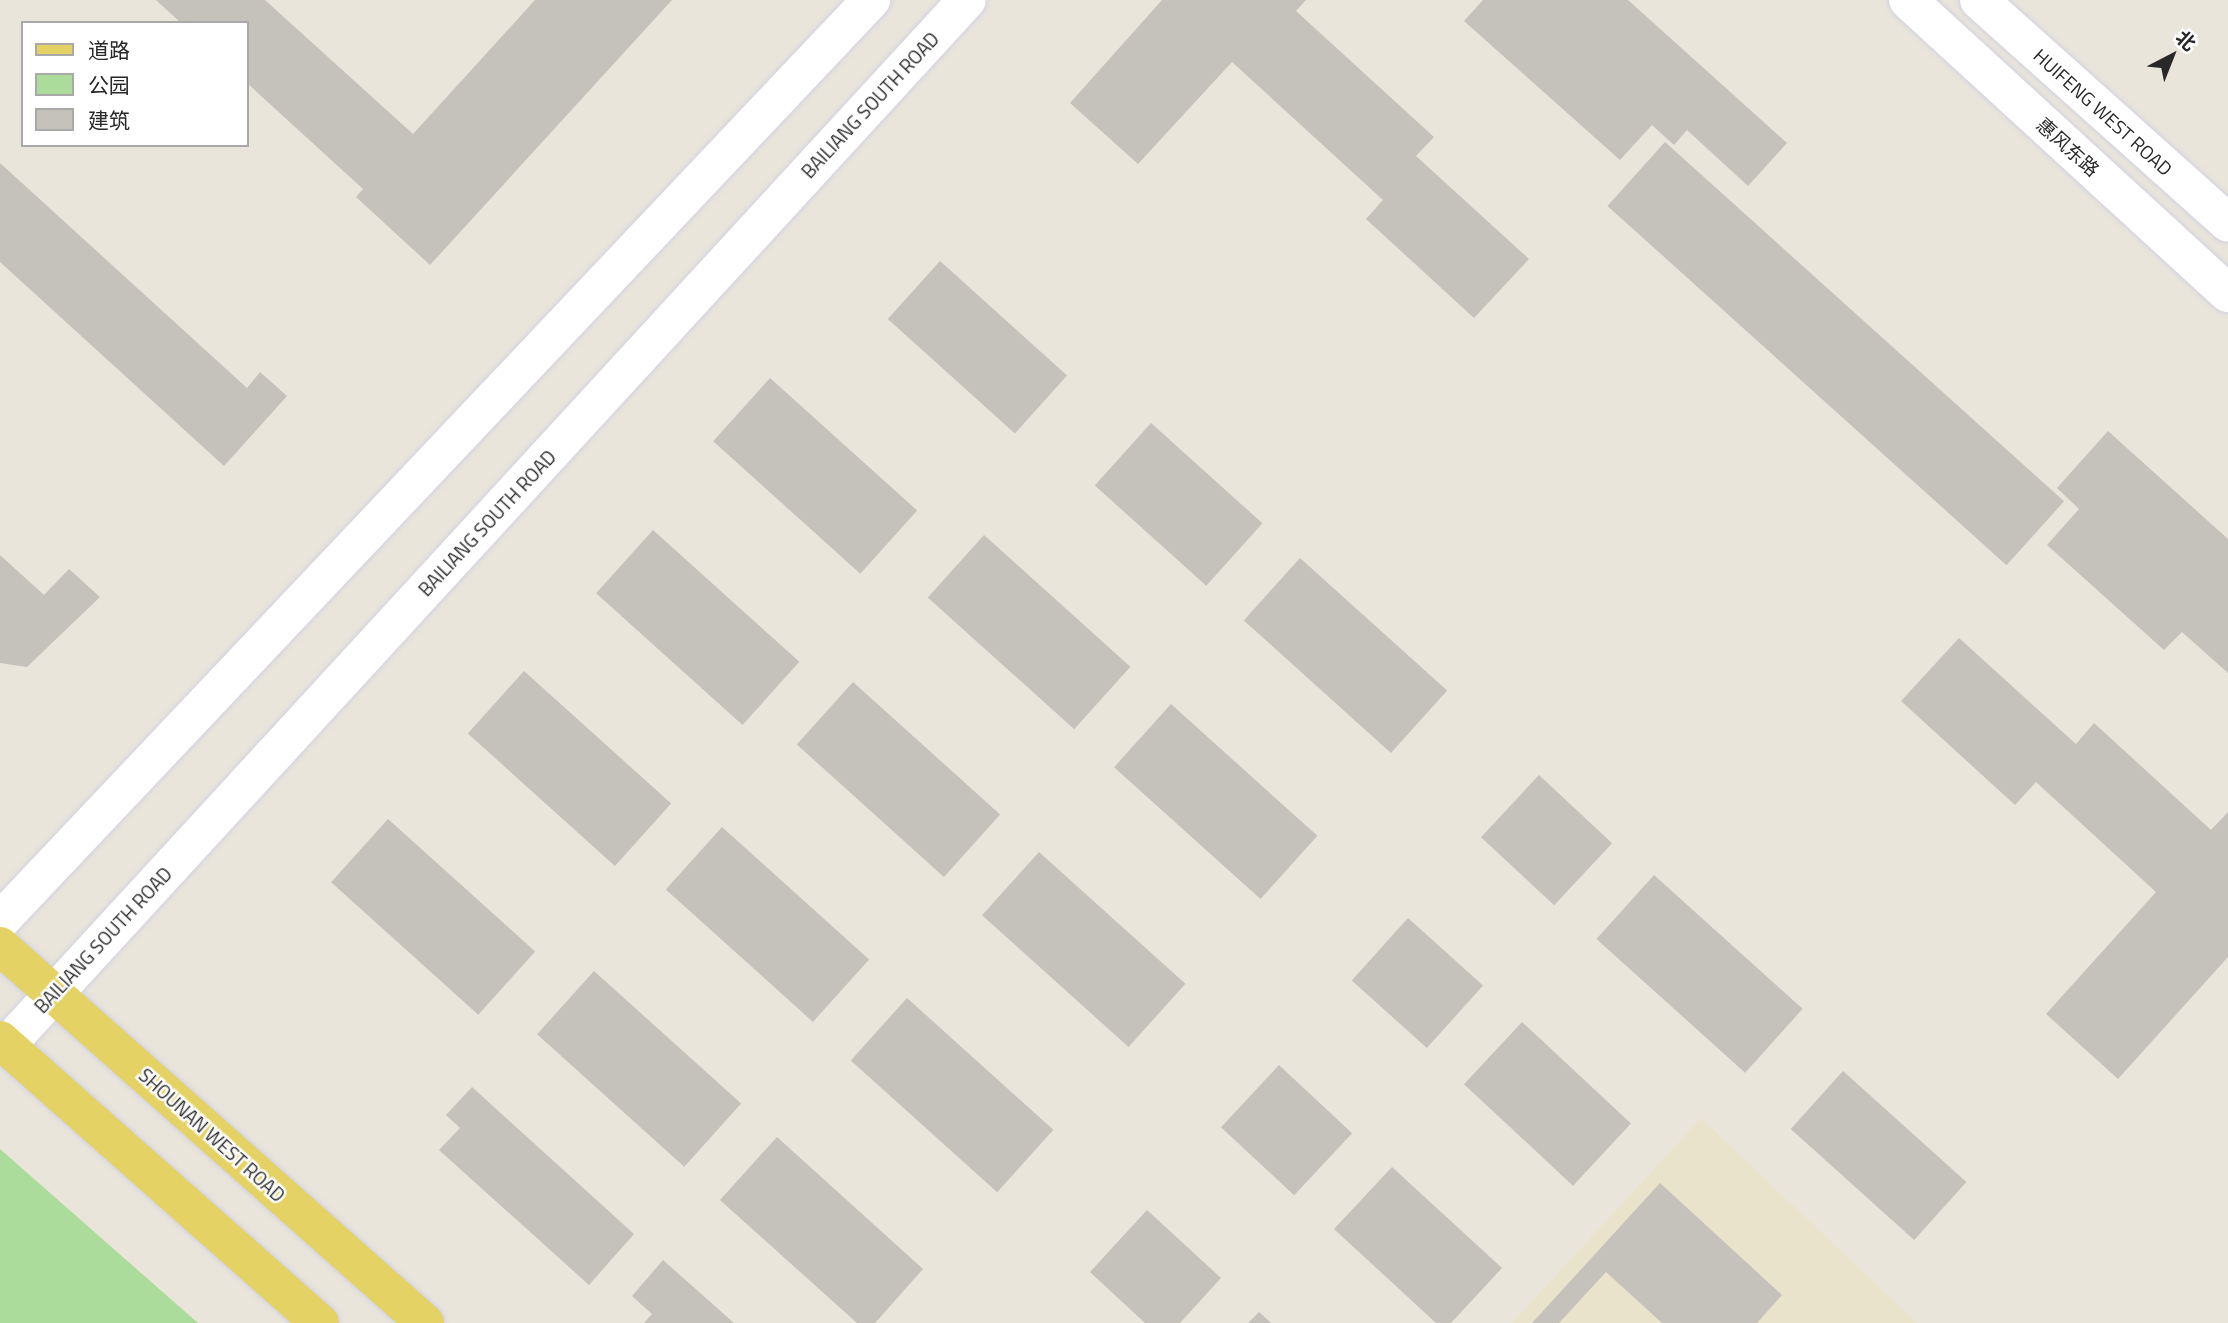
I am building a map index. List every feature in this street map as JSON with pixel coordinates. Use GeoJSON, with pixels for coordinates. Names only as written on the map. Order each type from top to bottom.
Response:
{"type":"FeatureCollection","features":[{"type":"Feature","properties":{"kind":"main road","name":"SHOUNAN WEST ROAD"},"geometry":{"type":"LineString","coordinates":[[0,946],[425,1323]]}},
{"type":"Feature","properties":{"kind":"main road"},"geometry":{"type":"LineString","coordinates":[[3,1043],[320,1323]]}},
{"type":"Feature","properties":{"kind":"street"},"geometry":{"type":"LineString","coordinates":[[0,921],[871,0]]}},
{"type":"Feature","properties":{"kind":"street","name":"BAILIANG SOUTH ROAD"},"geometry":{"type":"LineString","coordinates":[[3,1043],[54,994],[967,0]]}},
{"type":"Feature","properties":{"kind":"street","name":"惠风东路"},"geometry":{"type":"LineString","coordinates":[[1908,0],[2228,293]]}},
{"type":"Feature","properties":{"kind":"street","name":"HUIFENG WEST ROAD"},"geometry":{"type":"LineString","coordinates":[[1979,0],[2228,223]]}},
{"type":"Feature","properties":{"kind":"shaded area"},"geometry":{"type":"Polygon","coordinates":[[[1701,1118],[1917,1323],[1512,1323],[1701,1118]]]}},
{"type":"Feature","properties":{"kind":"green space"},"geometry":{"type":"Polygon","coordinates":[[[0,1149],[198,1323],[0,1323],[0,1149]]]}},
{"type":"Feature","properties":{"kind":"building"},"geometry":{"type":"Polygon","coordinates":[[[156,0],[265,0],[413,134],[535,0],[672,0],[430,265],[356,197],[363,189],[248,84],[248,21],[179,21],[156,0]]]}},
{"type":"Feature","properties":{"kind":"building"},"geometry":{"type":"Polygon","coordinates":[[[1162,0],[1306,0],[1296,11],[1434,137],[1416,156],[1529,259],[1474,318],[1366,219],[1383,200],[1232,62],[1138,164],[1070,103],[1162,0]]]}},
{"type":"Feature","properties":{"kind":"building"},"geometry":{"type":"Polygon","coordinates":[[[1483,0],[1628,0],[1787,143],[1748,186],[1687,130],[1674,145],[1652,125],[1620,160],[1464,21],[1483,0]]]}},
{"type":"Feature","properties":{"kind":"building"},"geometry":{"type":"Polygon","coordinates":[[[1665,142],[2064,501],[2007,565],[1607,206],[1665,142]]]}},
{"type":"Feature","properties":{"kind":"building"},"geometry":{"type":"Polygon","coordinates":[[[0,163],[247,388],[260,372],[287,396],[224,466],[0,262],[0,163]]]}},
{"type":"Feature","properties":{"kind":"building"},"geometry":{"type":"Polygon","coordinates":[[[940,261],[1067,375],[1015,433],[888,319],[940,261]]]}},
{"type":"Feature","properties":{"kind":"building"},"geometry":{"type":"Polygon","coordinates":[[[770,378],[917,510],[860,574],[713,441],[770,378]]]}},
{"type":"Feature","properties":{"kind":"building"},"geometry":{"type":"Polygon","coordinates":[[[1151,423],[1262,523],[1206,586],[1095,485],[1151,423]]]}},
{"type":"Feature","properties":{"kind":"building"},"geometry":{"type":"Polygon","coordinates":[[[2108,431],[2228,539],[2228,673],[2182,632],[2164,650],[2047,545],[2079,509],[2057,488],[2108,431]]]}},
{"type":"Feature","properties":{"kind":"building"},"geometry":{"type":"Polygon","coordinates":[[[653,530],[799,662],[743,725],[596,593],[653,530]]]}},
{"type":"Feature","properties":{"kind":"building"},"geometry":{"type":"Polygon","coordinates":[[[984,535],[1130,667],[1074,729],[928,597],[984,535]]]}},
{"type":"Feature","properties":{"kind":"building"},"geometry":{"type":"Polygon","coordinates":[[[0,555],[44,595],[69,569],[100,597],[27,667],[0,663],[0,555]]]}},
{"type":"Feature","properties":{"kind":"building"},"geometry":{"type":"Polygon","coordinates":[[[1300,558],[1447,690],[1391,753],[1244,620],[1300,558]]]}},
{"type":"Feature","properties":{"kind":"building"},"geometry":{"type":"Polygon","coordinates":[[[1959,638],[2076,744],[2094,723],[2211,830],[2228,812],[2228,957],[2118,1079],[2046,1014],[2156,892],[2036,782],[2015,805],[1901,701],[1959,638]]]}},
{"type":"Feature","properties":{"kind":"building"},"geometry":{"type":"Polygon","coordinates":[[[524,671],[671,803],[615,866],[468,733],[524,671]]]}},
{"type":"Feature","properties":{"kind":"building"},"geometry":{"type":"Polygon","coordinates":[[[853,682],[1000,814],[944,877],[797,744],[853,682]]]}},
{"type":"Feature","properties":{"kind":"building"},"geometry":{"type":"Polygon","coordinates":[[[1171,704],[1317,836],[1261,899],[1114,767],[1171,704]]]}},
{"type":"Feature","properties":{"kind":"building"},"geometry":{"type":"Polygon","coordinates":[[[1539,775],[1612,843],[1554,905],[1481,837],[1539,775]]]}},
{"type":"Feature","properties":{"kind":"building"},"geometry":{"type":"Polygon","coordinates":[[[388,819],[535,951],[478,1015],[331,882],[388,819]]]}},
{"type":"Feature","properties":{"kind":"building"},"geometry":{"type":"Polygon","coordinates":[[[722,827],[869,959],[813,1022],[666,889],[722,827]]]}},
{"type":"Feature","properties":{"kind":"building"},"geometry":{"type":"Polygon","coordinates":[[[1039,852],[1185,984],[1129,1047],[982,915],[1039,852]]]}},
{"type":"Feature","properties":{"kind":"building"},"geometry":{"type":"Polygon","coordinates":[[[1654,875],[1803,1009],[1745,1073],[1596,939],[1654,875]]]}},
{"type":"Feature","properties":{"kind":"building"},"geometry":{"type":"Polygon","coordinates":[[[1408,918],[1483,986],[1427,1048],[1352,980],[1408,918]]]}},
{"type":"Feature","properties":{"kind":"building"},"geometry":{"type":"Polygon","coordinates":[[[594,971],[741,1103],[684,1167],[537,1034],[594,971]]]}},
{"type":"Feature","properties":{"kind":"building"},"geometry":{"type":"Polygon","coordinates":[[[907,998],[1053,1130],[997,1192],[851,1060],[907,998]]]}},
{"type":"Feature","properties":{"kind":"building"},"geometry":{"type":"Polygon","coordinates":[[[1522,1022],[1631,1124],[1573,1186],[1464,1084],[1522,1022]]]}},
{"type":"Feature","properties":{"kind":"building"},"geometry":{"type":"Polygon","coordinates":[[[1279,1065],[1352,1133],[1294,1195],[1221,1127],[1279,1065]]]}},
{"type":"Feature","properties":{"kind":"building"},"geometry":{"type":"Polygon","coordinates":[[[1843,1071],[1966,1182],[1914,1240],[1791,1129],[1843,1071]]]}},
{"type":"Feature","properties":{"kind":"building"},"geometry":{"type":"Polygon","coordinates":[[[472,1087],[634,1234],[589,1285],[439,1150],[460,1128],[446,1115],[472,1087]]]}},
{"type":"Feature","properties":{"kind":"building"},"geometry":{"type":"Polygon","coordinates":[[[777,1137],[923,1269],[875,1323],[857,1323],[720,1200],[777,1137]]]}},
{"type":"Feature","properties":{"kind":"building"},"geometry":{"type":"Polygon","coordinates":[[[1392,1167],[1502,1268],[1451,1323],[1436,1323],[1334,1229],[1392,1167]]]}},
{"type":"Feature","properties":{"kind":"building"},"geometry":{"type":"Polygon","coordinates":[[[1660,1183],[1782,1295],[1757,1323],[1662,1323],[1606,1272],[1559,1323],[1532,1323],[1660,1183]]]}},
{"type":"Feature","properties":{"kind":"building"},"geometry":{"type":"Polygon","coordinates":[[[1147,1210],[1221,1278],[1180,1323],[1145,1323],[1090,1272],[1147,1210]]]}},
{"type":"Feature","properties":{"kind":"building"},"geometry":{"type":"Polygon","coordinates":[[[663,1260],[734,1323],[644,1323],[652,1314],[632,1296],[663,1260]]]}},
{"type":"Feature","properties":{"kind":"building"},"geometry":{"type":"Polygon","coordinates":[[[1259,1312],[1271,1323],[1248,1323],[1259,1312]]]}}]}
